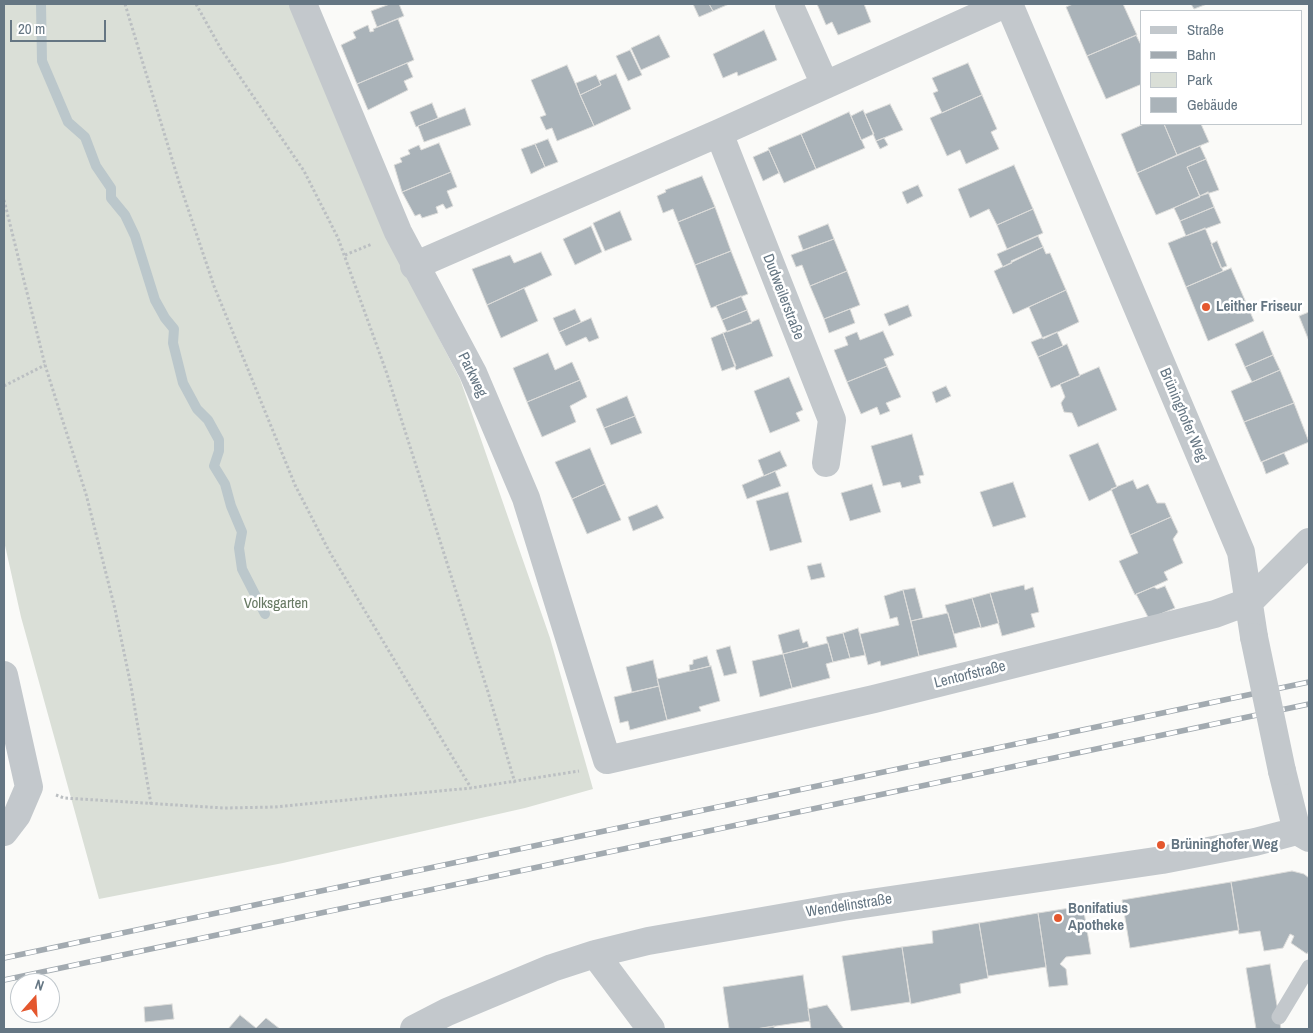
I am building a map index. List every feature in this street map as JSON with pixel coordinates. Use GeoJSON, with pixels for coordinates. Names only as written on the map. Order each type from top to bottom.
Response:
{"type":"FeatureCollection","features":[{"type":"Feature","properties":{"kind":"street","name":"Parkweg"},"geometry":{"type":"LineString","coordinates":[[303,4],[398,232],[414,266],[473,373],[526,498],[607,760]]}},
{"type":"Feature","properties":{"kind":"street"},"geometry":{"type":"LineString","coordinates":[[789,4],[825,85]]}},
{"type":"Feature","properties":{"kind":"street"},"geometry":{"type":"LineString","coordinates":[[414,266],[719,133],[1004,4]]}},
{"type":"Feature","properties":{"kind":"street","name":"Brüninghofer Weg"},"geometry":{"type":"LineString","coordinates":[[1009,4],[1241,552],[1254,637],[1282,771],[1303,834]]}},
{"type":"Feature","properties":{"kind":"street","name":"Dudweilerstraße"},"geometry":{"type":"LineString","coordinates":[[719,133],[832,420],[826,463]]}},
{"type":"Feature","properties":{"kind":"street","name":"Lentorfstraße"},"geometry":{"type":"LineString","coordinates":[[607,760],[874,699],[1215,614],[1250,601],[1309,542]]}},
{"type":"Feature","properties":{"kind":"street"},"geometry":{"type":"LineString","coordinates":[[4,675],[29,786],[17,815],[4,832]]}},
{"type":"Feature","properties":{"kind":"street","name":"Wendelinstraße"},"geometry":{"type":"LineString","coordinates":[[414,1029],[447,1012],[543,972],[595,954],[648,940],[834,908],[1162,860],[1303,834]]}},
{"type":"Feature","properties":{"kind":"street"},"geometry":{"type":"LineString","coordinates":[[595,954],[651,1029]]}},
{"type":"Feature","properties":{"kind":"lane"},"geometry":{"type":"LineString","coordinates":[[1279,1018],[1309,967]]}},
{"type":"Feature","properties":{"kind":"path"},"geometry":{"type":"LineString","coordinates":[[125,4],[179,182],[214,286],[295,485],[329,551],[471,788]]}},
{"type":"Feature","properties":{"kind":"path"},"geometry":{"type":"LineString","coordinates":[[196,4],[221,49],[304,171],[338,238],[386,371],[515,783]]}},
{"type":"Feature","properties":{"kind":"path"},"geometry":{"type":"LineString","coordinates":[[4,200],[45,365],[86,494],[115,609],[131,686],[151,804]]}},
{"type":"Feature","properties":{"kind":"path"},"geometry":{"type":"LineString","coordinates":[[4,386],[45,365]]}},
{"type":"Feature","properties":{"kind":"path"},"geometry":{"type":"LineString","coordinates":[[29,786],[64,798],[224,808],[274,807],[515,783],[588,770],[607,760]]}},
{"type":"Feature","properties":{"kind":"green space","name":"Volksgarten"},"geometry":{"type":"Polygon","coordinates":[[[4,4],[290,4],[402,267],[460,379],[550,638],[593,789],[525,808],[283,863],[99,899],[21,617],[4,541],[4,4]]]}},
{"type":"Feature","properties":{"kind":"building"},"geometry":{"type":"Polygon","coordinates":[[[390,4],[399,4],[404,16],[377,27],[371,11],[390,4]]]}},
{"type":"Feature","properties":{"kind":"building"},"geometry":{"type":"Polygon","coordinates":[[[693,4],[709,4],[713,11],[699,17],[693,4]]]}},
{"type":"Feature","properties":{"kind":"building"},"geometry":{"type":"Polygon","coordinates":[[[709,4],[729,4],[713,11],[709,4]]]}},
{"type":"Feature","properties":{"kind":"building"},"geometry":{"type":"Polygon","coordinates":[[[817,4],[864,4],[871,22],[838,35],[832,22],[826,25],[817,4]]]}},
{"type":"Feature","properties":{"kind":"building"},"geometry":{"type":"Polygon","coordinates":[[[1073,4],[1123,4],[1137,35],[1087,56],[1066,7],[1073,4]]]}},
{"type":"Feature","properties":{"kind":"building"},"geometry":{"type":"Polygon","coordinates":[[[1191,4],[1207,4],[1194,9],[1191,4]]]}},
{"type":"Feature","properties":{"kind":"building"},"geometry":{"type":"Polygon","coordinates":[[[398,19],[414,60],[357,84],[341,45],[356,38],[353,32],[368,25],[370,32],[398,19]]]}},
{"type":"Feature","properties":{"kind":"building"},"geometry":{"type":"Polygon","coordinates":[[[764,30],[777,60],[738,76],[737,72],[723,78],[713,54],[764,30]]]}},
{"type":"Feature","properties":{"kind":"building"},"geometry":{"type":"Polygon","coordinates":[[[659,35],[670,57],[641,70],[631,48],[659,35]]]}},
{"type":"Feature","properties":{"kind":"building"},"geometry":{"type":"Polygon","coordinates":[[[1136,35],[1140,43],[1140,85],[1106,99],[1087,56],[1136,35]]]}},
{"type":"Feature","properties":{"kind":"building"},"geometry":{"type":"Polygon","coordinates":[[[630,50],[642,75],[628,81],[616,56],[630,50]]]}},
{"type":"Feature","properties":{"kind":"building"},"geometry":{"type":"Polygon","coordinates":[[[407,63],[413,77],[404,81],[408,90],[368,110],[357,84],[407,63]]]}},
{"type":"Feature","properties":{"kind":"building"},"geometry":{"type":"Polygon","coordinates":[[[968,63],[982,95],[942,113],[933,93],[938,91],[932,78],[968,63]]]}},
{"type":"Feature","properties":{"kind":"building"},"geometry":{"type":"Polygon","coordinates":[[[567,65],[594,126],[557,141],[552,128],[546,130],[540,117],[546,115],[531,80],[567,65]]]}},
{"type":"Feature","properties":{"kind":"building"},"geometry":{"type":"Polygon","coordinates":[[[616,74],[631,109],[594,126],[580,95],[601,85],[599,81],[616,74]]]}},
{"type":"Feature","properties":{"kind":"building"},"geometry":{"type":"Polygon","coordinates":[[[596,75],[601,85],[580,95],[576,83],[596,75]]]}},
{"type":"Feature","properties":{"kind":"building"},"geometry":{"type":"Polygon","coordinates":[[[982,95],[997,129],[991,132],[999,149],[966,164],[960,150],[947,156],[930,118],[982,95]]]}},
{"type":"Feature","properties":{"kind":"building"},"geometry":{"type":"Polygon","coordinates":[[[432,103],[438,118],[416,127],[410,112],[432,103]]]}},
{"type":"Feature","properties":{"kind":"building"},"geometry":{"type":"Polygon","coordinates":[[[890,104],[903,130],[876,141],[865,114],[890,104]]]}},
{"type":"Feature","properties":{"kind":"building"},"geometry":{"type":"Polygon","coordinates":[[[465,108],[471,125],[424,142],[418,126],[465,108]]]}},
{"type":"Feature","properties":{"kind":"building"},"geometry":{"type":"Polygon","coordinates":[[[863,110],[874,134],[861,140],[851,116],[863,110]]]}},
{"type":"Feature","properties":{"kind":"building"},"geometry":{"type":"Polygon","coordinates":[[[849,112],[865,148],[816,169],[801,134],[849,112]]]}},
{"type":"Feature","properties":{"kind":"building"},"geometry":{"type":"Polygon","coordinates":[[[1142,125],[1164,125],[1177,155],[1137,173],[1121,134],[1142,125]]]}},
{"type":"Feature","properties":{"kind":"building"},"geometry":{"type":"Polygon","coordinates":[[[1164,125],[1201,125],[1209,142],[1177,155],[1164,125]]]}},
{"type":"Feature","properties":{"kind":"building"},"geometry":{"type":"Polygon","coordinates":[[[801,134],[816,169],[784,183],[768,148],[801,134]]]}},
{"type":"Feature","properties":{"kind":"building"},"geometry":{"type":"Polygon","coordinates":[[[884,138],[888,145],[880,149],[876,141],[884,138]]]}},
{"type":"Feature","properties":{"kind":"building"},"geometry":{"type":"Polygon","coordinates":[[[548,139],[558,162],[545,167],[535,144],[548,139]]]}},
{"type":"Feature","properties":{"kind":"building"},"geometry":{"type":"Polygon","coordinates":[[[439,143],[451,172],[402,192],[394,165],[402,162],[400,158],[410,154],[408,150],[419,145],[421,150],[439,143]]]}},
{"type":"Feature","properties":{"kind":"building"},"geometry":{"type":"Polygon","coordinates":[[[535,144],[545,167],[531,174],[521,149],[535,144]]]}},
{"type":"Feature","properties":{"kind":"building"},"geometry":{"type":"Polygon","coordinates":[[[1200,146],[1206,159],[1187,167],[1200,197],[1156,215],[1137,173],[1200,146]]]}},
{"type":"Feature","properties":{"kind":"building"},"geometry":{"type":"Polygon","coordinates":[[[769,150],[779,173],[763,181],[753,157],[769,150]]]}},
{"type":"Feature","properties":{"kind":"building"},"geometry":{"type":"Polygon","coordinates":[[[1206,159],[1219,190],[1200,196],[1187,167],[1206,159]]]}},
{"type":"Feature","properties":{"kind":"building"},"geometry":{"type":"Polygon","coordinates":[[[1014,165],[1033,209],[997,225],[989,209],[970,218],[958,189],[1014,165]]]}},
{"type":"Feature","properties":{"kind":"building"},"geometry":{"type":"Polygon","coordinates":[[[451,172],[457,187],[447,191],[453,206],[446,209],[443,204],[436,207],[438,213],[422,218],[420,214],[415,216],[402,192],[451,172]]]}},
{"type":"Feature","properties":{"kind":"building"},"geometry":{"type":"Polygon","coordinates":[[[702,176],[715,207],[678,222],[673,209],[663,213],[657,196],[666,192],[665,190],[702,176]]]}},
{"type":"Feature","properties":{"kind":"building"},"geometry":{"type":"Polygon","coordinates":[[[918,185],[923,196],[907,204],[902,192],[918,185]]]}},
{"type":"Feature","properties":{"kind":"building"},"geometry":{"type":"Polygon","coordinates":[[[1208,192],[1214,207],[1180,221],[1174,208],[1208,192]]]}},
{"type":"Feature","properties":{"kind":"building"},"geometry":{"type":"Polygon","coordinates":[[[715,207],[731,251],[695,265],[678,222],[715,207]]]}},
{"type":"Feature","properties":{"kind":"building"},"geometry":{"type":"Polygon","coordinates":[[[1214,207],[1221,223],[1186,236],[1180,221],[1214,207]]]}},
{"type":"Feature","properties":{"kind":"building"},"geometry":{"type":"Polygon","coordinates":[[[1033,209],[1043,233],[1007,249],[997,225],[1033,209]]]}},
{"type":"Feature","properties":{"kind":"building"},"geometry":{"type":"Polygon","coordinates":[[[620,211],[632,240],[605,251],[593,223],[620,211]]]}},
{"type":"Feature","properties":{"kind":"building"},"geometry":{"type":"Polygon","coordinates":[[[828,224],[834,239],[803,250],[798,236],[828,224]]]}},
{"type":"Feature","properties":{"kind":"building"},"geometry":{"type":"Polygon","coordinates":[[[591,226],[602,252],[575,265],[563,239],[591,226]]]}},
{"type":"Feature","properties":{"kind":"building"},"geometry":{"type":"Polygon","coordinates":[[[1205,228],[1223,271],[1186,287],[1168,243],[1205,228]]]}},
{"type":"Feature","properties":{"kind":"building"},"geometry":{"type":"Polygon","coordinates":[[[1038,236],[1043,247],[1011,261],[1012,263],[1003,267],[997,254],[1038,236]]]}},
{"type":"Feature","properties":{"kind":"building"},"geometry":{"type":"Polygon","coordinates":[[[834,239],[847,271],[810,286],[802,265],[796,267],[791,255],[834,239]]]}},
{"type":"Feature","properties":{"kind":"building"},"geometry":{"type":"Polygon","coordinates":[[[1217,241],[1227,266],[1221,268],[1211,244],[1217,241]]]}},
{"type":"Feature","properties":{"kind":"building"},"geometry":{"type":"Polygon","coordinates":[[[1043,247],[1046,254],[1050,253],[1066,290],[1013,314],[994,271],[1043,247]]]}},
{"type":"Feature","properties":{"kind":"building"},"geometry":{"type":"Polygon","coordinates":[[[731,251],[748,294],[711,308],[695,265],[731,251]]]}},
{"type":"Feature","properties":{"kind":"building"},"geometry":{"type":"Polygon","coordinates":[[[541,252],[552,275],[487,305],[472,269],[510,255],[514,263],[541,252]]]}},
{"type":"Feature","properties":{"kind":"building"},"geometry":{"type":"Polygon","coordinates":[[[1231,268],[1254,321],[1208,341],[1186,287],[1231,268]]]}},
{"type":"Feature","properties":{"kind":"building"},"geometry":{"type":"Polygon","coordinates":[[[847,271],[860,305],[824,319],[810,286],[847,271]]]}},
{"type":"Feature","properties":{"kind":"building"},"geometry":{"type":"Polygon","coordinates":[[[524,288],[538,321],[501,338],[487,305],[524,288]]]}},
{"type":"Feature","properties":{"kind":"building"},"geometry":{"type":"Polygon","coordinates":[[[1066,290],[1079,322],[1043,339],[1029,307],[1066,290]]]}},
{"type":"Feature","properties":{"kind":"building"},"geometry":{"type":"Polygon","coordinates":[[[741,296],[747,310],[722,320],[716,306],[741,296]]]}},
{"type":"Feature","properties":{"kind":"building"},"geometry":{"type":"Polygon","coordinates":[[[908,305],[912,316],[889,326],[884,314],[908,305]]]}},
{"type":"Feature","properties":{"kind":"building"},"geometry":{"type":"Polygon","coordinates":[[[575,309],[581,322],[559,332],[553,318],[575,309]]]}},
{"type":"Feature","properties":{"kind":"building"},"geometry":{"type":"Polygon","coordinates":[[[850,309],[855,323],[829,333],[824,319],[850,309]]]}},
{"type":"Feature","properties":{"kind":"building"},"geometry":{"type":"Polygon","coordinates":[[[747,310],[752,323],[727,332],[722,320],[747,310]]]}},
{"type":"Feature","properties":{"kind":"building"},"geometry":{"type":"Polygon","coordinates":[[[1309,312],[1309,341],[1299,316],[1309,312]]]}},
{"type":"Feature","properties":{"kind":"building"},"geometry":{"type":"Polygon","coordinates":[[[591,318],[599,338],[589,342],[586,337],[566,346],[559,332],[591,318]]]}},
{"type":"Feature","properties":{"kind":"building"},"geometry":{"type":"Polygon","coordinates":[[[759,319],[773,356],[736,370],[723,333],[759,319]]]}},
{"type":"Feature","properties":{"kind":"building"},"geometry":{"type":"Polygon","coordinates":[[[883,331],[894,355],[884,359],[887,366],[847,382],[834,350],[848,345],[845,337],[857,332],[860,340],[883,331]]]}},
{"type":"Feature","properties":{"kind":"building"},"geometry":{"type":"Polygon","coordinates":[[[1263,331],[1273,355],[1245,367],[1235,344],[1263,331]]]}},
{"type":"Feature","properties":{"kind":"building"},"geometry":{"type":"Polygon","coordinates":[[[1057,332],[1063,346],[1038,357],[1031,342],[1057,332]]]}},
{"type":"Feature","properties":{"kind":"building"},"geometry":{"type":"Polygon","coordinates":[[[723,333],[736,366],[722,371],[711,338],[723,333]]]}},
{"type":"Feature","properties":{"kind":"building"},"geometry":{"type":"Polygon","coordinates":[[[1067,344],[1080,376],[1051,388],[1038,357],[1067,344]]]}},
{"type":"Feature","properties":{"kind":"building"},"geometry":{"type":"Polygon","coordinates":[[[548,353],[555,370],[572,362],[580,380],[527,402],[513,368],[548,353]]]}},
{"type":"Feature","properties":{"kind":"building"},"geometry":{"type":"Polygon","coordinates":[[[1273,355],[1280,370],[1252,382],[1245,367],[1273,355]]]}},
{"type":"Feature","properties":{"kind":"building"},"geometry":{"type":"Polygon","coordinates":[[[887,366],[901,397],[886,403],[890,411],[880,415],[877,407],[861,414],[847,382],[887,366]]]}},
{"type":"Feature","properties":{"kind":"building"},"geometry":{"type":"Polygon","coordinates":[[[1099,367],[1117,410],[1078,427],[1072,413],[1064,412],[1061,403],[1065,397],[1060,384],[1099,367]]]}},
{"type":"Feature","properties":{"kind":"building"},"geometry":{"type":"Polygon","coordinates":[[[1280,370],[1294,403],[1244,422],[1231,391],[1280,370]]]}},
{"type":"Feature","properties":{"kind":"building"},"geometry":{"type":"Polygon","coordinates":[[[789,377],[803,410],[796,413],[800,421],[770,433],[754,391],[789,377]]]}},
{"type":"Feature","properties":{"kind":"building"},"geometry":{"type":"Polygon","coordinates":[[[580,380],[587,397],[570,406],[576,422],[542,437],[527,402],[580,380]]]}},
{"type":"Feature","properties":{"kind":"building"},"geometry":{"type":"Polygon","coordinates":[[[946,386],[951,396],[936,403],[932,392],[946,386]]]}},
{"type":"Feature","properties":{"kind":"building"},"geometry":{"type":"Polygon","coordinates":[[[627,396],[635,416],[604,428],[596,409],[627,396]]]}},
{"type":"Feature","properties":{"kind":"building"},"geometry":{"type":"Polygon","coordinates":[[[1294,403],[1309,442],[1261,462],[1244,422],[1294,403]]]}},
{"type":"Feature","properties":{"kind":"building"},"geometry":{"type":"Polygon","coordinates":[[[635,416],[642,433],[611,445],[604,428],[635,416]]]}},
{"type":"Feature","properties":{"kind":"building"},"geometry":{"type":"Polygon","coordinates":[[[912,434],[924,475],[919,476],[921,483],[902,488],[900,482],[883,486],[871,446],[912,434]]]}},
{"type":"Feature","properties":{"kind":"building"},"geometry":{"type":"Polygon","coordinates":[[[1098,443],[1117,487],[1089,501],[1069,455],[1098,443]]]}},
{"type":"Feature","properties":{"kind":"building"},"geometry":{"type":"Polygon","coordinates":[[[590,448],[605,484],[572,499],[555,462],[590,448]]]}},
{"type":"Feature","properties":{"kind":"building"},"geometry":{"type":"Polygon","coordinates":[[[780,451],[787,466],[764,476],[758,460],[780,451]]]}},
{"type":"Feature","properties":{"kind":"building"},"geometry":{"type":"Polygon","coordinates":[[[1284,453],[1289,464],[1266,474],[1262,462],[1284,453]]]}},
{"type":"Feature","properties":{"kind":"building"},"geometry":{"type":"Polygon","coordinates":[[[775,471],[781,486],[747,499],[742,485],[775,471]]]}},
{"type":"Feature","properties":{"kind":"building"},"geometry":{"type":"Polygon","coordinates":[[[1133,480],[1137,489],[1148,484],[1157,503],[1165,503],[1171,517],[1130,535],[1111,489],[1133,480]]]}},
{"type":"Feature","properties":{"kind":"building"},"geometry":{"type":"Polygon","coordinates":[[[1013,482],[1026,517],[993,527],[980,492],[1013,482]]]}},
{"type":"Feature","properties":{"kind":"building"},"geometry":{"type":"Polygon","coordinates":[[[605,484],[621,520],[587,534],[572,499],[605,484]]]}},
{"type":"Feature","properties":{"kind":"building"},"geometry":{"type":"Polygon","coordinates":[[[872,484],[881,512],[850,521],[841,493],[872,484]]]}},
{"type":"Feature","properties":{"kind":"building"},"geometry":{"type":"Polygon","coordinates":[[[788,492],[802,542],[770,551],[756,501],[788,492]]]}},
{"type":"Feature","properties":{"kind":"building"},"geometry":{"type":"Polygon","coordinates":[[[657,505],[664,518],[633,531],[628,517],[657,505]]]}},
{"type":"Feature","properties":{"kind":"building"},"geometry":{"type":"Polygon","coordinates":[[[1171,517],[1178,532],[1173,539],[1183,563],[1164,572],[1168,580],[1135,595],[1119,561],[1138,553],[1130,535],[1171,517]]]}},
{"type":"Feature","properties":{"kind":"building"},"geometry":{"type":"Polygon","coordinates":[[[821,563],[825,577],[811,580],[807,566],[821,563]]]}},
{"type":"Feature","properties":{"kind":"building"},"geometry":{"type":"Polygon","coordinates":[[[1024,585],[1025,590],[1033,587],[1039,612],[1031,614],[1035,627],[1002,636],[990,593],[1024,585]]]}},
{"type":"Feature","properties":{"kind":"building"},"geometry":{"type":"Polygon","coordinates":[[[1165,586],[1175,608],[1153,617],[1148,617],[1136,594],[1154,587],[1157,589],[1165,586]]]}},
{"type":"Feature","properties":{"kind":"building"},"geometry":{"type":"Polygon","coordinates":[[[915,588],[923,618],[911,621],[903,590],[915,588]]]}},
{"type":"Feature","properties":{"kind":"building"},"geometry":{"type":"Polygon","coordinates":[[[903,590],[919,656],[881,666],[880,661],[868,665],[860,634],[899,625],[897,617],[890,619],[884,596],[903,590]]]}},
{"type":"Feature","properties":{"kind":"building"},"geometry":{"type":"Polygon","coordinates":[[[990,593],[999,623],[981,628],[972,598],[990,593]]]}},
{"type":"Feature","properties":{"kind":"building"},"geometry":{"type":"Polygon","coordinates":[[[972,598],[981,627],[954,634],[945,605],[972,598]]]}},
{"type":"Feature","properties":{"kind":"building"},"geometry":{"type":"Polygon","coordinates":[[[948,613],[957,647],[919,656],[911,621],[948,613]]]}},
{"type":"Feature","properties":{"kind":"building"},"geometry":{"type":"Polygon","coordinates":[[[858,628],[865,655],[850,658],[843,633],[858,628]]]}},
{"type":"Feature","properties":{"kind":"building"},"geometry":{"type":"Polygon","coordinates":[[[799,629],[803,643],[807,641],[809,647],[783,654],[778,635],[799,629]]]}},
{"type":"Feature","properties":{"kind":"building"},"geometry":{"type":"Polygon","coordinates":[[[843,633],[850,658],[833,662],[826,637],[843,633]]]}},
{"type":"Feature","properties":{"kind":"building"},"geometry":{"type":"Polygon","coordinates":[[[828,643],[833,662],[826,664],[830,678],[792,688],[783,654],[828,643]]]}},
{"type":"Feature","properties":{"kind":"building"},"geometry":{"type":"Polygon","coordinates":[[[730,646],[737,673],[724,676],[716,650],[730,646]]]}},
{"type":"Feature","properties":{"kind":"building"},"geometry":{"type":"Polygon","coordinates":[[[783,654],[792,688],[760,697],[752,661],[783,654]]]}},
{"type":"Feature","properties":{"kind":"building"},"geometry":{"type":"Polygon","coordinates":[[[707,656],[710,666],[690,671],[689,665],[693,664],[693,660],[707,656]]]}},
{"type":"Feature","properties":{"kind":"building"},"geometry":{"type":"Polygon","coordinates":[[[653,660],[659,686],[632,692],[626,667],[653,660]]]}},
{"type":"Feature","properties":{"kind":"building"},"geometry":{"type":"Polygon","coordinates":[[[711,666],[720,701],[699,707],[701,711],[667,720],[657,679],[711,666]]]}},
{"type":"Feature","properties":{"kind":"building"},"geometry":{"type":"Polygon","coordinates":[[[659,686],[667,720],[630,730],[628,721],[620,723],[614,697],[659,686]]]}},
{"type":"Feature","properties":{"kind":"building"},"geometry":{"type":"Polygon","coordinates":[[[1292,871],[1304,874],[1309,878],[1309,951],[1307,954],[1291,943],[1294,936],[1290,934],[1283,948],[1264,951],[1260,931],[1239,934],[1231,882],[1292,871]]]}},
{"type":"Feature","properties":{"kind":"building"},"geometry":{"type":"Polygon","coordinates":[[[1231,882],[1239,930],[1130,948],[1122,900],[1231,882]]]}},
{"type":"Feature","properties":{"kind":"building"},"geometry":{"type":"Polygon","coordinates":[[[1083,906],[1091,954],[1066,957],[1060,964],[1066,969],[1068,985],[1049,987],[1038,913],[1083,906]]]}},
{"type":"Feature","properties":{"kind":"building"},"geometry":{"type":"Polygon","coordinates":[[[1038,913],[1046,967],[988,976],[979,923],[1038,913]]]}},
{"type":"Feature","properties":{"kind":"building"},"geometry":{"type":"Polygon","coordinates":[[[979,923],[988,978],[960,984],[961,993],[911,1004],[902,947],[933,943],[932,931],[979,923]]]}},
{"type":"Feature","properties":{"kind":"building"},"geometry":{"type":"Polygon","coordinates":[[[902,947],[910,1002],[851,1011],[842,956],[902,947]]]}},
{"type":"Feature","properties":{"kind":"building"},"geometry":{"type":"Polygon","coordinates":[[[1270,964],[1281,1029],[1256,1029],[1246,968],[1270,964]]]}},
{"type":"Feature","properties":{"kind":"building"},"geometry":{"type":"Polygon","coordinates":[[[803,975],[810,1021],[756,1029],[729,1029],[723,987],[803,975]]]}},
{"type":"Feature","properties":{"kind":"building"},"geometry":{"type":"Polygon","coordinates":[[[172,1004],[174,1019],[145,1022],[144,1007],[172,1004]]]}},
{"type":"Feature","properties":{"kind":"building"},"geometry":{"type":"Polygon","coordinates":[[[827,1005],[844,1029],[811,1029],[808,1009],[827,1005]]]}},
{"type":"Feature","properties":{"kind":"building"},"geometry":{"type":"Polygon","coordinates":[[[240,1015],[256,1028],[266,1018],[280,1029],[228,1029],[240,1015]]]}},
{"type":"Feature","properties":{"kind":"building"},"geometry":{"type":"Polygon","coordinates":[[[774,1026],[774,1029],[756,1029],[774,1026]]]}},
{"type":"Feature","properties":{"kind":"waterway"},"geometry":{"type":"LineString","coordinates":[[41,4],[42,61],[68,122],[85,137],[96,166],[111,188],[111,198],[125,215],[135,236],[155,300],[174,329],[173,343],[183,383],[197,409],[208,420],[219,440],[219,451],[214,466],[225,484],[231,506],[242,532],[239,548],[242,569],[265,614]]}},
{"type":"Feature","properties":{"kind":"railway"},"geometry":{"type":"LineString","coordinates":[[4,958],[1309,682]]}},
{"type":"Feature","properties":{"kind":"railway"},"geometry":{"type":"LineString","coordinates":[[4,980],[1309,704]]}},
{"type":"Feature","properties":{"kind":"place","name":"Leither Friseur"},"geometry":{"type":"Point","coordinates":[1206,307]}},
{"type":"Feature","properties":{"kind":"place","name":"Brüninghofer Weg"},"geometry":{"type":"Point","coordinates":[1161,845]}},
{"type":"Feature","properties":{"kind":"place","name":"Bonifatius Apotheke"},"geometry":{"type":"Point","coordinates":[1058,918]}}]}
